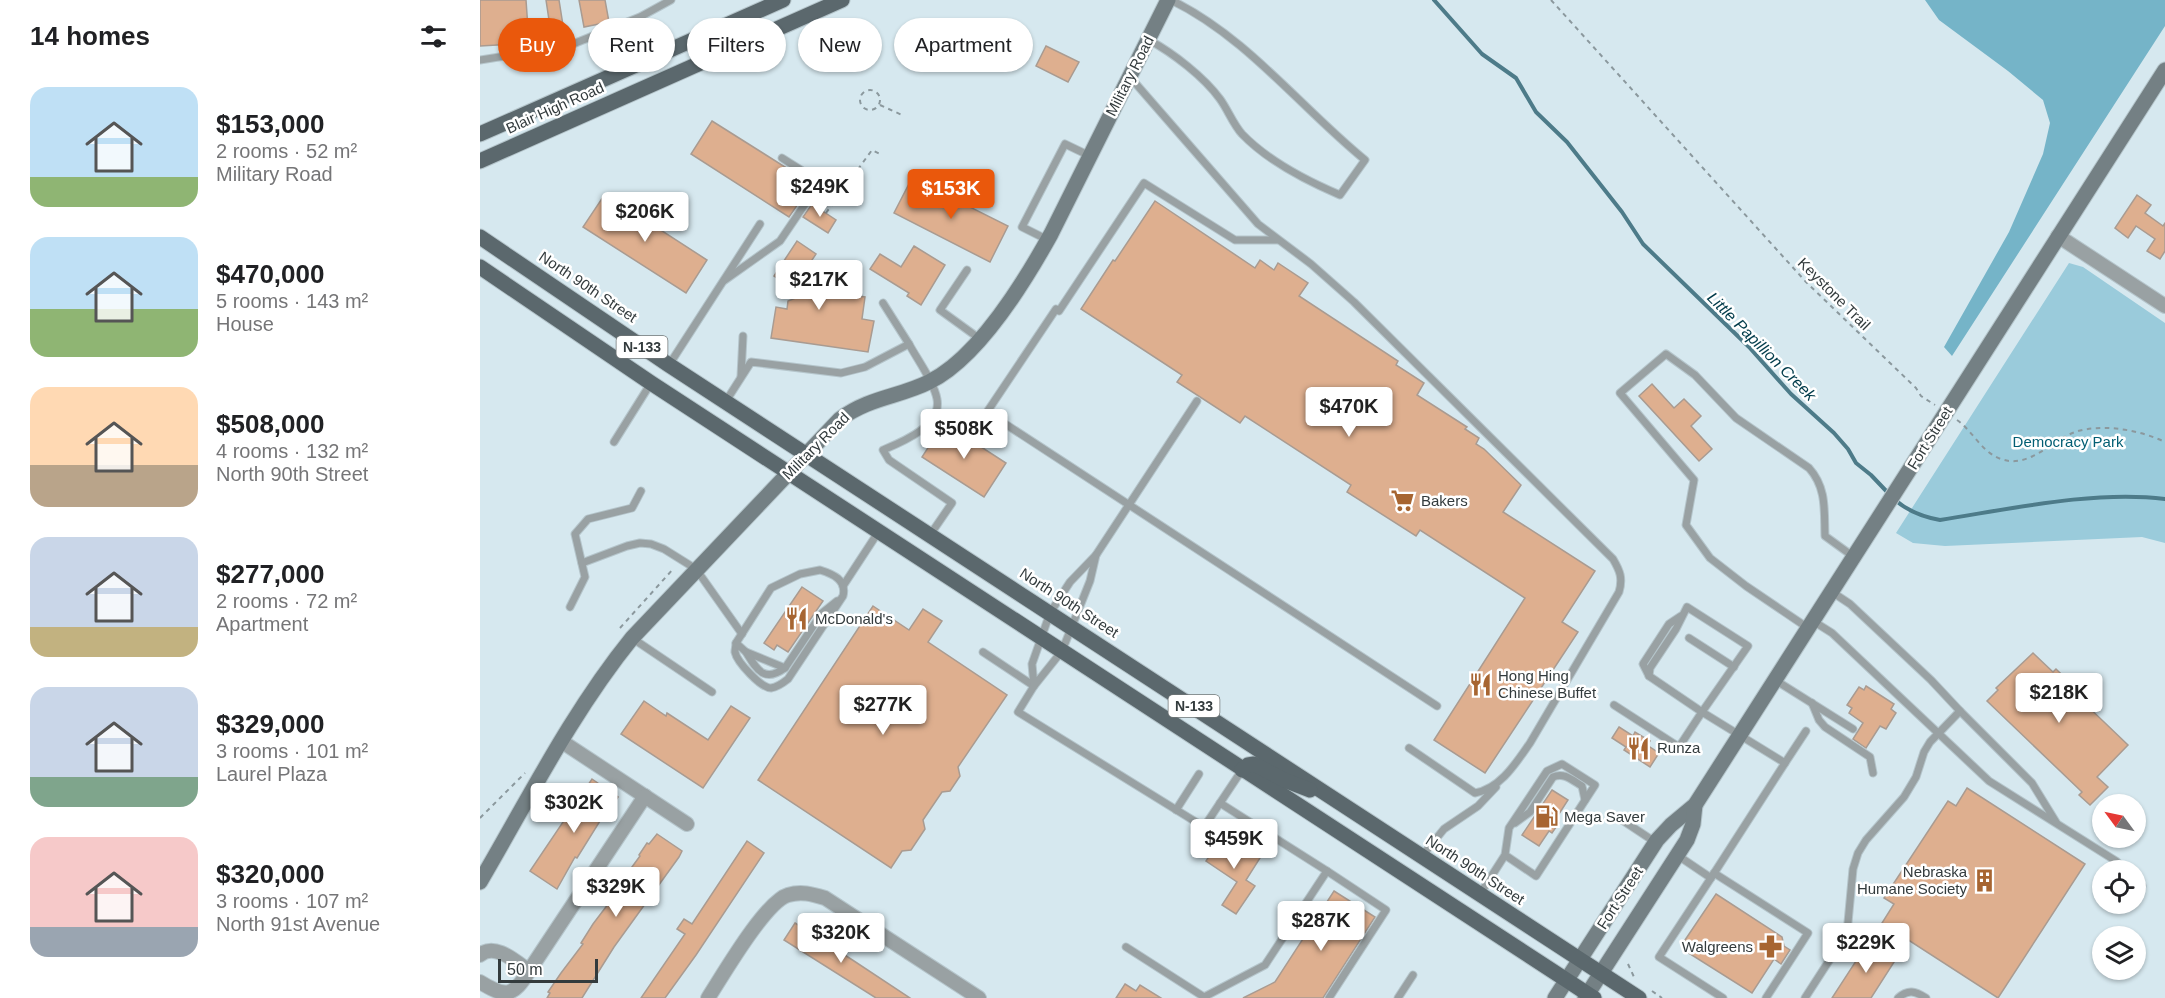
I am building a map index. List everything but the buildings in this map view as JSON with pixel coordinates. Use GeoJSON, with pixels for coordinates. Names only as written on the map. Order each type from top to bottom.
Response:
{"type":"FeatureCollection","features":[{"type":"Feature","properties":{"kind":"main road","name":"Blair High Road"},"geometry":{"type":"LineString","coordinates":[[480,134],[783,0]]}},
{"type":"Feature","properties":{"kind":"main road","name":"Blair High Road"},"geometry":{"type":"LineString","coordinates":[[480,161],[842,0]]}},
{"type":"Feature","properties":{"kind":"main road","name":"Military Road"},"geometry":{"type":"LineString","coordinates":[[480,882],[561,741],[604,675],[632,638],[826,433],[850,412],[874,400],[930,382],[950,369],[980,339],[1012,297],[1048,240],[1170,0]]}},
{"type":"Feature","properties":{"kind":"main road","name":"Fort Street"},"geometry":{"type":"LineString","coordinates":[[1555,998],[1655,842],[1671,825],[1695,806],[2058,236],[2163,79]]}},
{"type":"Feature","properties":{"kind":"main road"},"geometry":{"type":"LineString","coordinates":[[480,228],[510,257]]}},
{"type":"Feature","properties":{"kind":"main road","name":"North 90th Street"},"geometry":{"type":"LineString","coordinates":[[480,237],[669,365],[1640,998]]}},
{"type":"Feature","properties":{"kind":"main road","name":"N-133"},"geometry":{"type":"LineString","coordinates":[[480,267],[651,383],[1589,997]]}},
{"type":"Feature","properties":{"kind":"main road"},"geometry":{"type":"LineString","coordinates":[[1242,770],[1254,764],[1284,780],[1336,799]]}},
{"type":"Feature","properties":{"kind":"main road","name":"Fort Street"},"geometry":{"type":"LineString","coordinates":[[1589,997],[1601,973],[1687,840],[1693,824],[1695,806]]}},
{"type":"Feature","properties":{"kind":"street"},"geometry":{"type":"LineString","coordinates":[[2058,236],[2165,306]]}},
{"type":"Feature","properties":{"kind":"street"},"geometry":{"type":"LineString","coordinates":[[561,741],[687,824]]}},
{"type":"Feature","properties":{"kind":"street"},"geometry":{"type":"LineString","coordinates":[[480,982],[498,995],[506,995],[519,987],[645,796]]}},
{"type":"Feature","properties":{"kind":"street"},"geometry":{"type":"LineString","coordinates":[[708,998],[764,915],[774,904],[788,895],[804,892],[825,898],[979,998]]}},
{"type":"Feature","properties":{"kind":"street"},"geometry":{"type":"LineString","coordinates":[[480,955],[491,950],[497,951],[530,971]]}},
{"type":"Feature","properties":{"kind":"lane"},"geometry":{"type":"LineString","coordinates":[[480,60],[568,46],[640,17],[671,0]]}},
{"type":"Feature","properties":{"kind":"lane"},"geometry":{"type":"LineString","coordinates":[[1149,39],[1191,70],[1219,98],[1242,134],[1303,180],[1340,195],[1365,160],[1333,134],[1232,37],[1170,0]]}},
{"type":"Feature","properties":{"kind":"lane"},"geometry":{"type":"LineString","coordinates":[[1130,76],[1258,224],[1311,264],[1354,302],[1613,559],[1620,570],[1622,581],[1619,592],[1530,743],[1478,806],[1443,829],[1422,856]]}},
{"type":"Feature","properties":{"kind":"lane"},"geometry":{"type":"LineString","coordinates":[[1048,240],[1022,227],[1065,144],[1090,156]]}},
{"type":"Feature","properties":{"kind":"lane"},"geometry":{"type":"LineString","coordinates":[[724,280],[780,241],[820,182],[782,158]]}},
{"type":"Feature","properties":{"kind":"lane"},"geometry":{"type":"LineString","coordinates":[[1277,240],[1235,240],[1144,183],[987,412],[1437,706]]}},
{"type":"Feature","properties":{"kind":"lane"},"geometry":{"type":"LineString","coordinates":[[669,365],[760,224]]}},
{"type":"Feature","properties":{"kind":"lane"},"geometry":{"type":"LineString","coordinates":[[967,270],[940,310],[980,339]]}},
{"type":"Feature","properties":{"kind":"lane"},"geometry":{"type":"LineString","coordinates":[[883,303],[909,344],[937,397],[937,407],[923,429],[910,438],[882,450],[889,460],[952,503],[930,535]]}},
{"type":"Feature","properties":{"kind":"lane"},"geometry":{"type":"LineString","coordinates":[[741,378],[743,336]]}},
{"type":"Feature","properties":{"kind":"lane"},"geometry":{"type":"LineString","coordinates":[[726,402],[752,362],[841,373],[865,367],[909,344]]}},
{"type":"Feature","properties":{"kind":"lane"},"geometry":{"type":"LineString","coordinates":[[1854,557],[1825,537],[1824,494],[1818,478],[1809,468],[1736,418],[1695,375],[1666,354],[1620,393],[1694,480],[1686,525],[1710,558],[1746,586],[1811,625],[1832,633],[1989,780],[2114,860]]}},
{"type":"Feature","properties":{"kind":"lane"},"geometry":{"type":"LineString","coordinates":[[614,442],[651,383]]}},
{"type":"Feature","properties":{"kind":"lane"},"geometry":{"type":"LineString","coordinates":[[1034,686],[1032,664],[1058,597],[1096,555],[1197,401]]}},
{"type":"Feature","properties":{"kind":"lane"},"geometry":{"type":"LineString","coordinates":[[570,607],[585,577],[575,534],[588,519],[632,508],[642,492]]}},
{"type":"Feature","properties":{"kind":"lane"},"geometry":{"type":"LineString","coordinates":[[843,586],[879,531]]}},
{"type":"Feature","properties":{"kind":"lane"},"geometry":{"type":"LineString","coordinates":[[582,563],[640,543],[664,549],[696,569],[742,634]]}},
{"type":"Feature","properties":{"kind":"lane"},"geometry":{"type":"LineString","coordinates":[[1096,555],[1090,581],[1062,651],[1034,686],[1018,712],[1204,827],[1242,770]]}},
{"type":"Feature","properties":{"kind":"lane"},"geometry":{"type":"LineString","coordinates":[[820,570],[836,577],[843,586],[843,596],[788,679],[782,684],[771,688],[752,676],[735,653],[736,643],[771,588],[800,574],[820,570]]}},
{"type":"Feature","properties":{"kind":"lane"},"geometry":{"type":"LineString","coordinates":[[1832,592],[1850,604],[1931,680],[2032,783],[2057,824]]}},
{"type":"Feature","properties":{"kind":"lane"},"geometry":{"type":"LineString","coordinates":[[736,643],[746,652],[755,667],[767,675],[775,675],[785,668],[822,613],[843,596]]}},
{"type":"Feature","properties":{"kind":"lane"},"geometry":{"type":"LineString","coordinates":[[1614,705],[1679,747],[1702,712],[1748,646],[1687,607],[1676,629],[1650,668],[1649,676],[1702,712],[1785,763]]}},
{"type":"Feature","properties":{"kind":"lane"},"geometry":{"type":"LineString","coordinates":[[632,638],[712,692]]}},
{"type":"Feature","properties":{"kind":"lane"},"geometry":{"type":"LineString","coordinates":[[1689,638],[1734,667]]}},
{"type":"Feature","properties":{"kind":"lane"},"geometry":{"type":"LineString","coordinates":[[746,652],[785,668]]}},
{"type":"Feature","properties":{"kind":"lane"},"geometry":{"type":"LineString","coordinates":[[983,652],[1034,686]]}},
{"type":"Feature","properties":{"kind":"lane"},"geometry":{"type":"LineString","coordinates":[[1775,680],[1852,729]]}},
{"type":"Feature","properties":{"kind":"lane"},"geometry":{"type":"LineString","coordinates":[[1812,703],[1819,720],[1826,727],[1870,757],[1873,773]]}},
{"type":"Feature","properties":{"kind":"lane"},"geometry":{"type":"LineString","coordinates":[[1805,998],[1847,933],[1850,889],[1857,853],[1904,797],[1916,777],[1924,752],[1930,742],[1960,711]]}},
{"type":"Feature","properties":{"kind":"lane"},"geometry":{"type":"LineString","coordinates":[[1723,998],[1659,957],[1806,731]]}},
{"type":"Feature","properties":{"kind":"lane"},"geometry":{"type":"LineString","coordinates":[[1409,748],[1475,793],[1492,787],[1504,775]]}},
{"type":"Feature","properties":{"kind":"lane"},"geometry":{"type":"LineString","coordinates":[[1480,894],[1505,855],[1509,828],[1547,771],[1562,764],[1595,785],[1536,876],[1505,855]]}},
{"type":"Feature","properties":{"kind":"lane"},"geometry":{"type":"LineString","coordinates":[[1176,810],[1199,774]]}},
{"type":"Feature","properties":{"kind":"lane"},"geometry":{"type":"LineString","coordinates":[[1509,828],[1530,812],[1553,777],[1558,774],[1582,786],[1585,800]]}},
{"type":"Feature","properties":{"kind":"lane"},"geometry":{"type":"LineString","coordinates":[[1220,803],[1386,910],[1329,998]]}},
{"type":"Feature","properties":{"kind":"lane"},"geometry":{"type":"LineString","coordinates":[[1619,818],[1655,842]]}},
{"type":"Feature","properties":{"kind":"lane"},"geometry":{"type":"LineString","coordinates":[[1677,855],[1808,933],[1766,998]]}},
{"type":"Feature","properties":{"kind":"lane"},"geometry":{"type":"LineString","coordinates":[[1126,947],[1204,997],[1265,966],[1327,871]]}},
{"type":"Feature","properties":{"kind":"lane"},"geometry":{"type":"LineString","coordinates":[[1398,998],[1413,975]]}},
{"type":"Feature","properties":{"kind":"lane"},"geometry":{"type":"LineString","coordinates":[[1899,998],[1911,991],[1926,998]]}},
{"type":"Feature","properties":{"kind":"path","name":"Keystone Trail"},"geometry":{"type":"LineString","coordinates":[[1551,0],[1806,282],[1916,387],[1921,396],[1966,426],[1987,452],[2000,459],[2013,462],[2030,458],[2064,437],[2089,429],[2128,431],[2164,441]]}},
{"type":"Feature","properties":{"kind":"path"},"geometry":{"type":"LineString","coordinates":[[869,90],[875,91],[880,99],[879,104],[874,109],[864,108],[860,102],[861,95],[869,90]]}},
{"type":"Feature","properties":{"kind":"path"},"geometry":{"type":"LineString","coordinates":[[879,104],[902,115]]}},
{"type":"Feature","properties":{"kind":"path"},"geometry":{"type":"LineString","coordinates":[[826,213],[872,150],[882,155]]}},
{"type":"Feature","properties":{"kind":"path"},"geometry":{"type":"LineString","coordinates":[[480,818],[527,771]]}},
{"type":"Feature","properties":{"kind":"green space","name":"Democracy Park"},"geometry":{"type":"Polygon","coordinates":[[[2069,263],[2083,267],[2165,323],[2165,543],[2142,537],[1945,546],[1913,543],[1896,533],[2069,263]]]}},
{"type":"Feature","properties":{"kind":"shaded area"},"geometry":{"type":"Polygon","coordinates":[[[1925,0],[2165,0],[2165,26],[1952,356],[1944,347],[2009,232],[2043,154],[2050,123],[2043,100],[1939,20],[1925,0]]]}},
{"type":"Feature","properties":{"kind":"waterway","name":"Little Papillion Creek"},"geometry":{"type":"LineString","coordinates":[[1434,0],[1482,54],[1516,78],[1536,112],[1567,142],[1622,212],[1643,244],[1749,347],[1791,394],[1834,433],[1848,449],[1856,463],[1890,495]]}},
{"type":"Feature","properties":{"kind":"waterway","name":"Little Papillion Creek"},"geometry":{"type":"LineString","coordinates":[[1895,500],[1916,513],[1940,520],[2082,499],[2110,497],[2165,499]]}},
{"type":"Feature","properties":{"kind":"place","name":"Bakers"},"geometry":{"type":"Point","coordinates":[1403,501]}},
{"type":"Feature","properties":{"kind":"place","name":"McDonald's"},"geometry":{"type":"Point","coordinates":[797,619]}},
{"type":"Feature","properties":{"kind":"place","name":"Hong Hing Chinese Buffet"},"geometry":{"type":"Point","coordinates":[1480,685]}},
{"type":"Feature","properties":{"kind":"place","name":"Runza"},"geometry":{"type":"Point","coordinates":[1639,748]}},
{"type":"Feature","properties":{"kind":"place","name":"Mega Saver"},"geometry":{"type":"Point","coordinates":[1546,817]}},
{"type":"Feature","properties":{"kind":"place","name":"Nebraska Humane Society"},"geometry":{"type":"Point","coordinates":[1985,881]}},
{"type":"Feature","properties":{"kind":"place","name":"Walgreens"},"geometry":{"type":"Point","coordinates":[1771,947]}}]}
